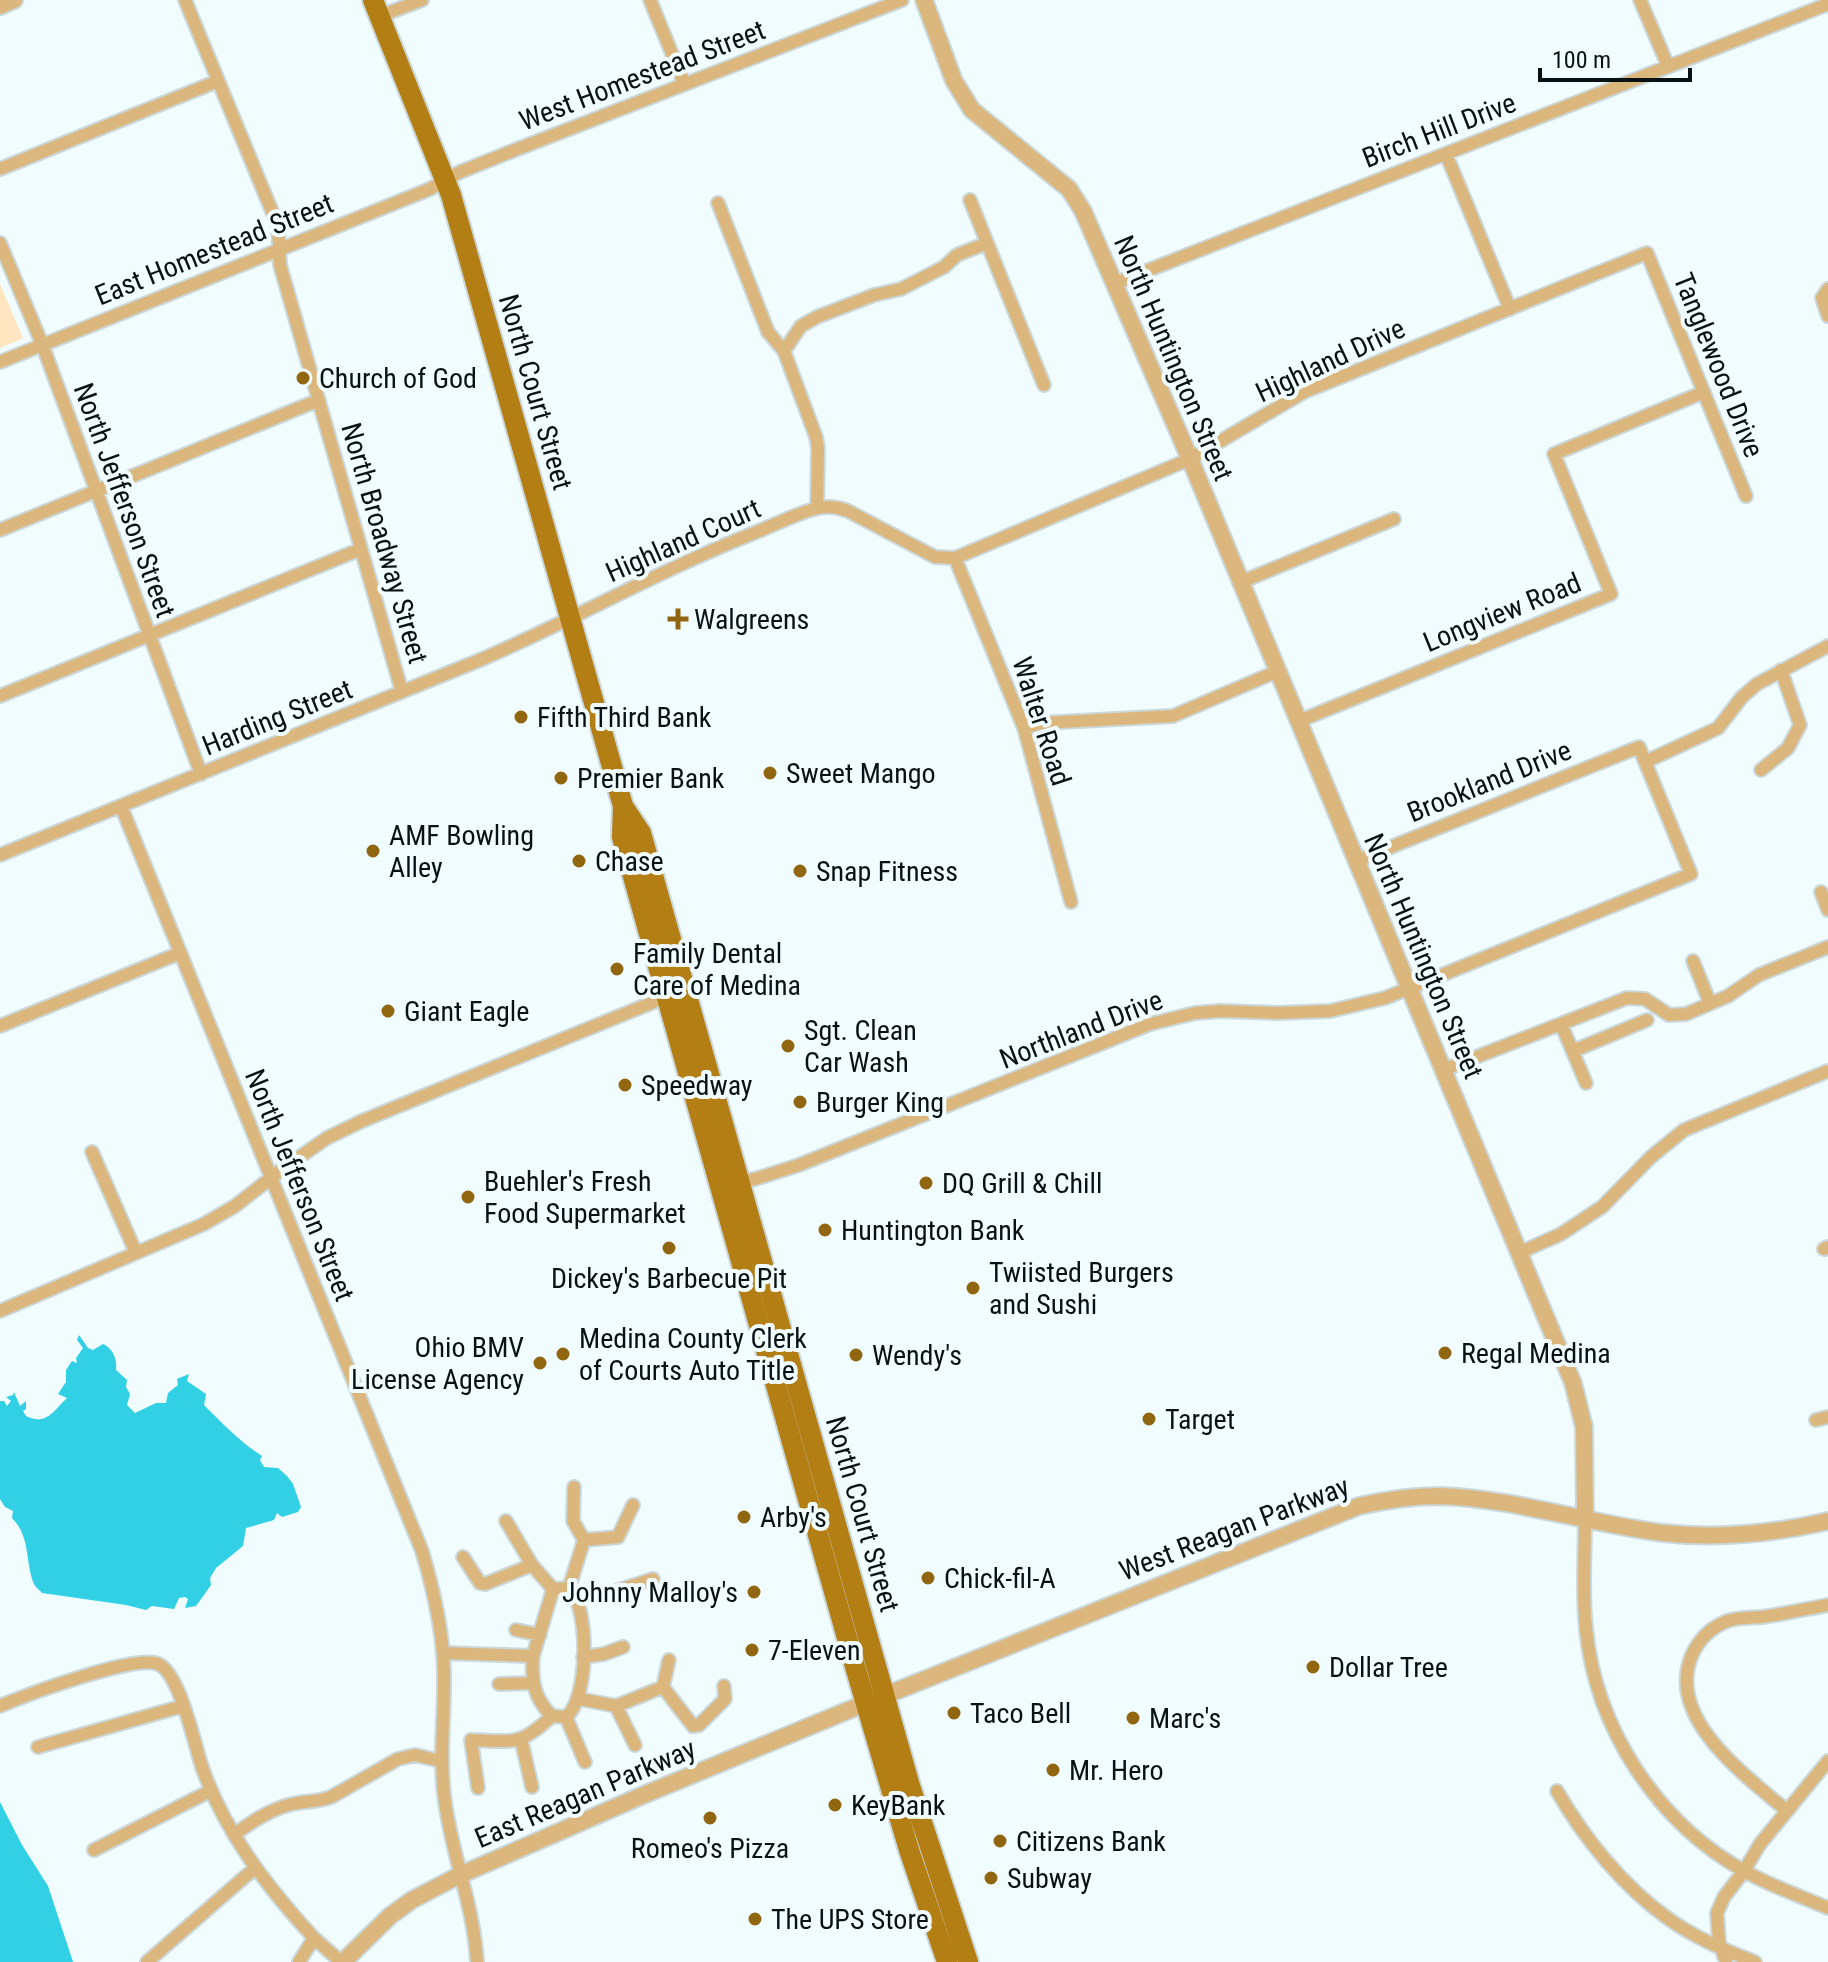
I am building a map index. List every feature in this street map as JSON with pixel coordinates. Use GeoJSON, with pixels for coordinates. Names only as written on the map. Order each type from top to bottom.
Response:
{"type":"FeatureCollection","features":[{"type":"Feature","properties":{"kind":"main road","name":"North Court Street"},"geometry":{"type":"LineString","coordinates":[[376,8],[446,180],[623,806],[622,837],[719,1185],[876,1699],[968,1962]]}},
{"type":"Feature","properties":{"kind":"main road","name":"North Court Street"},"geometry":{"type":"LineString","coordinates":[[623,806],[641,833],[741,1181],[876,1699],[909,1850],[947,1962]]}},
{"type":"Feature","properties":{"kind":"street"},"geometry":{"type":"LineString","coordinates":[[0,6],[14,0]]}},
{"type":"Feature","properties":{"kind":"street","name":"North Broadway Street"},"geometry":{"type":"LineString","coordinates":[[185,0],[278,226],[280,265],[402,692]]}},
{"type":"Feature","properties":{"kind":"street"},"geometry":{"type":"LineString","coordinates":[[376,8],[422,0]]}},
{"type":"Feature","properties":{"kind":"street"},"geometry":{"type":"LineString","coordinates":[[650,0],[684,83]]}},
{"type":"Feature","properties":{"kind":"street","name":"West Homestead Street"},"geometry":{"type":"LineString","coordinates":[[446,180],[684,83],[902,0]]}},
{"type":"Feature","properties":{"kind":"street","name":"North Huntington Street"},"geometry":{"type":"LineString","coordinates":[[924,0],[961,95],[985,123],[1069,189],[1083,211],[1190,459],[1519,1253],[1580,1406],[1586,1447],[1586,1631],[1597,1685],[1617,1736],[1633,1765],[1667,1809],[1707,1846],[1744,1871],[1828,1908]]}},
{"type":"Feature","properties":{"kind":"street"},"geometry":{"type":"LineString","coordinates":[[1640,0],[1668,66]]}},
{"type":"Feature","properties":{"kind":"street","name":"Birch Hill Drive"},"geometry":{"type":"LineString","coordinates":[[1113,284],[1828,4]]}},
{"type":"Feature","properties":{"kind":"street"},"geometry":{"type":"LineString","coordinates":[[0,169],[218,81]]}},
{"type":"Feature","properties":{"kind":"street"},"geometry":{"type":"LineString","coordinates":[[1446,154],[1510,309]]}},
{"type":"Feature","properties":{"kind":"street","name":"East Homestead Street"},"geometry":{"type":"LineString","coordinates":[[0,362],[422,193],[446,180]]}},
{"type":"Feature","properties":{"kind":"street"},"geometry":{"type":"LineString","coordinates":[[970,200],[1044,385]]}},
{"type":"Feature","properties":{"kind":"street"},"geometry":{"type":"LineString","coordinates":[[718,203],[768,332],[784,351],[818,448],[817,508],[839,507],[935,557],[955,558]]}},
{"type":"Feature","properties":{"kind":"street","name":"North Jefferson Street"},"geometry":{"type":"LineString","coordinates":[[0,243],[42,344],[201,774]]}},
{"type":"Feature","properties":{"kind":"street"},"geometry":{"type":"LineString","coordinates":[[784,351],[801,326],[817,317],[874,295],[901,289],[944,267],[957,255],[987,243]]}},
{"type":"Feature","properties":{"kind":"street","name":"Highland Drive"},"geometry":{"type":"LineString","coordinates":[[955,558],[1190,459],[1293,398],[1647,253]]}},
{"type":"Feature","properties":{"kind":"street","name":"Tanglewood Drive"},"geometry":{"type":"LineString","coordinates":[[1647,253],[1746,496]]}},
{"type":"Feature","properties":{"kind":"street"},"geometry":{"type":"LineString","coordinates":[[1828,289],[1822,298],[1828,316]]}},
{"type":"Feature","properties":{"kind":"street","name":"Longview Road"},"geometry":{"type":"LineString","coordinates":[[1299,721],[1611,594],[1554,454],[1704,392]]}},
{"type":"Feature","properties":{"kind":"street"},"geometry":{"type":"LineString","coordinates":[[0,530],[319,400]]}},
{"type":"Feature","properties":{"kind":"street","name":"Highland Court"},"geometry":{"type":"LineString","coordinates":[[570,619],[715,548],[817,508]]}},
{"type":"Feature","properties":{"kind":"street"},"geometry":{"type":"LineString","coordinates":[[1241,582],[1394,519]]}},
{"type":"Feature","properties":{"kind":"street"},"geometry":{"type":"LineString","coordinates":[[0,696],[361,549]]}},
{"type":"Feature","properties":{"kind":"street","name":"Walter Road"},"geometry":{"type":"LineString","coordinates":[[955,558],[1024,728],[1071,902]]}},
{"type":"Feature","properties":{"kind":"street","name":"Harding Street"},"geometry":{"type":"LineString","coordinates":[[0,855],[480,660],[570,619]]}},
{"type":"Feature","properties":{"kind":"street"},"geometry":{"type":"LineString","coordinates":[[1645,762],[1718,728],[1742,697],[1781,670],[1828,646]]}},
{"type":"Feature","properties":{"kind":"street"},"geometry":{"type":"LineString","coordinates":[[1761,770],[1788,748],[1800,725],[1781,670]]}},
{"type":"Feature","properties":{"kind":"street"},"geometry":{"type":"LineString","coordinates":[[1024,728],[1042,723],[1173,716],[1278,671]]}},
{"type":"Feature","properties":{"kind":"street","name":"Brookland Drive"},"geometry":{"type":"LineString","coordinates":[[1356,861],[1639,747],[1645,762]]}},
{"type":"Feature","properties":{"kind":"street","name":"Northland Drive"},"geometry":{"type":"LineString","coordinates":[[719,1185],[799,1165],[1150,1024],[1220,1011],[1330,1011],[1360,1005],[1691,874],[1645,762]]}},
{"type":"Feature","properties":{"kind":"street","name":"North Jefferson Street"},"geometry":{"type":"LineString","coordinates":[[121,806],[422,1551],[438,1613],[443,1653],[441,1761],[447,1822],[477,1962]]}},
{"type":"Feature","properties":{"kind":"street"},"geometry":{"type":"LineString","coordinates":[[1821,892],[1828,910]]}},
{"type":"Feature","properties":{"kind":"street"},"geometry":{"type":"LineString","coordinates":[[1443,1070],[1627,998],[1645,999],[1663,1012],[1676,1016],[1739,990],[1759,975],[1828,947]]}},
{"type":"Feature","properties":{"kind":"street"},"geometry":{"type":"LineString","coordinates":[[0,1026],[180,953]]}},
{"type":"Feature","properties":{"kind":"street"},"geometry":{"type":"LineString","coordinates":[[1693,961],[1710,1003]]}},
{"type":"Feature","properties":{"kind":"street"},"geometry":{"type":"LineString","coordinates":[[0,1311],[204,1224],[235,1206],[307,1151],[362,1121],[666,997]]}},
{"type":"Feature","properties":{"kind":"street"},"geometry":{"type":"LineString","coordinates":[[1573,1051],[1647,1020]]}},
{"type":"Feature","properties":{"kind":"street"},"geometry":{"type":"LineString","coordinates":[[1561,1024],[1586,1083]]}},
{"type":"Feature","properties":{"kind":"street"},"geometry":{"type":"LineString","coordinates":[[1519,1253],[1581,1223],[1621,1190],[1668,1141],[1684,1130],[1828,1071]]}},
{"type":"Feature","properties":{"kind":"street"},"geometry":{"type":"LineString","coordinates":[[92,1152],[136,1253]]}},
{"type":"Feature","properties":{"kind":"street"},"geometry":{"type":"LineString","coordinates":[[478,1788],[471,1740],[527,1738],[552,1716],[566,1717],[574,1711],[580,1699],[583,1657],[573,1591],[584,1540],[573,1521],[574,1487]]}},
{"type":"Feature","properties":{"kind":"street","name":"West Reagan Parkway"},"geometry":{"type":"LineString","coordinates":[[876,1699],[1359,1506],[1387,1500],[1438,1496],[1466,1498],[1659,1532],[1711,1536],[1771,1532],[1828,1521]]}},
{"type":"Feature","properties":{"kind":"street"},"geometry":{"type":"LineString","coordinates":[[584,1540],[618,1537],[633,1505]]}},
{"type":"Feature","properties":{"kind":"street"},"geometry":{"type":"LineString","coordinates":[[506,1521],[532,1565],[553,1589],[610,1593],[653,1579]]}},
{"type":"Feature","properties":{"kind":"street"},"geometry":{"type":"LineString","coordinates":[[463,1557],[480,1583],[485,1584],[532,1565]]}},
{"type":"Feature","properties":{"kind":"street"},"geometry":{"type":"LineString","coordinates":[[552,1716],[537,1696],[533,1683],[533,1656],[553,1589]]}},
{"type":"Feature","properties":{"kind":"street"},"geometry":{"type":"LineString","coordinates":[[1787,1811],[1730,1762],[1695,1717],[1685,1687],[1688,1665],[1698,1640],[1726,1621],[1788,1614],[1828,1605]]}},
{"type":"Feature","properties":{"kind":"street"},"geometry":{"type":"LineString","coordinates":[[516,1630],[540,1635]]}},
{"type":"Feature","properties":{"kind":"street"},"geometry":{"type":"LineString","coordinates":[[583,1657],[623,1647]]}},
{"type":"Feature","properties":{"kind":"street"},"geometry":{"type":"LineString","coordinates":[[443,1653],[533,1656]]}},
{"type":"Feature","properties":{"kind":"street"},"geometry":{"type":"LineString","coordinates":[[663,1687],[669,1660]]}},
{"type":"Feature","properties":{"kind":"street"},"geometry":{"type":"LineString","coordinates":[[0,1706],[28,1694],[130,1663],[148,1661],[166,1668],[183,1706],[210,1791],[255,1868],[314,1938],[342,1962]]}},
{"type":"Feature","properties":{"kind":"street"},"geometry":{"type":"LineString","coordinates":[[499,1684],[533,1683]]}},
{"type":"Feature","properties":{"kind":"street"},"geometry":{"type":"LineString","coordinates":[[663,1687],[693,1726],[699,1725],[725,1699],[724,1686]]}},
{"type":"Feature","properties":{"kind":"street"},"geometry":{"type":"LineString","coordinates":[[580,1699],[616,1706],[663,1687]]}},
{"type":"Feature","properties":{"kind":"street","name":"East Reagan Parkway"},"geometry":{"type":"LineString","coordinates":[[342,1962],[390,1916],[412,1900],[460,1875],[876,1699]]}},
{"type":"Feature","properties":{"kind":"street"},"geometry":{"type":"LineString","coordinates":[[38,1747],[183,1706]]}},
{"type":"Feature","properties":{"kind":"street"},"geometry":{"type":"LineString","coordinates":[[616,1706],[635,1745]]}},
{"type":"Feature","properties":{"kind":"street"},"geometry":{"type":"LineString","coordinates":[[566,1717],[585,1762]]}},
{"type":"Feature","properties":{"kind":"street"},"geometry":{"type":"LineString","coordinates":[[521,1739],[532,1787]]}},
{"type":"Feature","properties":{"kind":"street"},"geometry":{"type":"LineString","coordinates":[[235,1834],[267,1813],[294,1803],[331,1797],[398,1759],[415,1755],[441,1761]]}},
{"type":"Feature","properties":{"kind":"street"},"geometry":{"type":"LineString","coordinates":[[1726,1962],[1721,1949],[1717,1913],[1724,1897],[1760,1844],[1828,1761]]}},
{"type":"Feature","properties":{"kind":"street"},"geometry":{"type":"LineString","coordinates":[[94,1850],[210,1791]]}},
{"type":"Feature","properties":{"kind":"street"},"geometry":{"type":"LineString","coordinates":[[1557,1791],[1594,1846],[1629,1884],[1666,1917],[1721,1949],[1755,1962]]}},
{"type":"Feature","properties":{"kind":"street"},"geometry":{"type":"LineString","coordinates":[[147,1962],[255,1868]]}},
{"type":"Feature","properties":{"kind":"street"},"geometry":{"type":"LineString","coordinates":[[299,1962],[314,1938]]}},
{"type":"Feature","properties":{"kind":"shaded area"},"geometry":{"type":"Polygon","coordinates":[[[0,284],[23,338],[0,348],[0,284]]]}},
{"type":"Feature","properties":{"kind":"water"},"geometry":{"type":"Polygon","coordinates":[[[79,1335],[88,1348],[93,1350],[103,1344],[112,1352],[116,1370],[127,1380],[126,1387],[130,1394],[127,1405],[135,1413],[156,1403],[166,1403],[168,1393],[178,1385],[177,1379],[189,1374],[187,1381],[206,1394],[204,1405],[239,1439],[262,1456],[260,1460],[264,1467],[278,1468],[293,1484],[301,1507],[298,1512],[282,1517],[277,1513],[274,1520],[246,1528],[243,1546],[216,1568],[210,1578],[211,1585],[196,1606],[185,1608],[188,1599],[185,1597],[179,1598],[174,1609],[152,1606],[146,1610],[42,1593],[34,1584],[22,1533],[12,1518],[13,1511],[5,1507],[0,1499],[0,1401],[7,1406],[11,1401],[6,1397],[14,1392],[20,1406],[26,1401],[23,1411],[26,1416],[39,1419],[53,1412],[67,1398],[58,1394],[66,1382],[66,1370],[72,1361],[77,1363],[76,1358],[83,1348],[77,1340],[79,1335]]]}},
{"type":"Feature","properties":{"kind":"water"},"geometry":{"type":"Polygon","coordinates":[[[0,1802],[48,1886],[73,1962],[0,1962],[0,1802]]]}},
{"type":"Feature","properties":{"kind":"place","name":"Church of God"},"geometry":{"type":"Point","coordinates":[303,378]}},
{"type":"Feature","properties":{"kind":"place","name":"Walgreens"},"geometry":{"type":"Point","coordinates":[678,619]}},
{"type":"Feature","properties":{"kind":"place","name":"Fifth Third Bank"},"geometry":{"type":"Point","coordinates":[521,717]}},
{"type":"Feature","properties":{"kind":"place","name":"Sweet Mango"},"geometry":{"type":"Point","coordinates":[770,773]}},
{"type":"Feature","properties":{"kind":"place","name":"Premier Bank"},"geometry":{"type":"Point","coordinates":[561,778]}},
{"type":"Feature","properties":{"kind":"place","name":"AMF Bowling Alley"},"geometry":{"type":"Point","coordinates":[373,851]}},
{"type":"Feature","properties":{"kind":"place","name":"Chase"},"geometry":{"type":"Point","coordinates":[579,861]}},
{"type":"Feature","properties":{"kind":"place","name":"Snap Fitness"},"geometry":{"type":"Point","coordinates":[800,871]}},
{"type":"Feature","properties":{"kind":"place","name":"Family Dental Care of Medina"},"geometry":{"type":"Point","coordinates":[617,969]}},
{"type":"Feature","properties":{"kind":"place","name":"Giant Eagle"},"geometry":{"type":"Point","coordinates":[388,1011]}},
{"type":"Feature","properties":{"kind":"place","name":"Sgt. Clean Car Wash"},"geometry":{"type":"Point","coordinates":[788,1046]}},
{"type":"Feature","properties":{"kind":"place","name":"Speedway"},"geometry":{"type":"Point","coordinates":[625,1085]}},
{"type":"Feature","properties":{"kind":"place","name":"Burger King"},"geometry":{"type":"Point","coordinates":[800,1102]}},
{"type":"Feature","properties":{"kind":"place","name":"DQ Grill & Chill"},"geometry":{"type":"Point","coordinates":[926,1183]}},
{"type":"Feature","properties":{"kind":"place","name":"Buehler's Fresh Food Supermarket"},"geometry":{"type":"Point","coordinates":[468,1197]}},
{"type":"Feature","properties":{"kind":"place","name":"Huntington Bank"},"geometry":{"type":"Point","coordinates":[825,1230]}},
{"type":"Feature","properties":{"kind":"place","name":"Dickey's Barbecue Pit"},"geometry":{"type":"Point","coordinates":[669,1248]}},
{"type":"Feature","properties":{"kind":"place","name":"Twiisted Burgers and Sushi"},"geometry":{"type":"Point","coordinates":[973,1288]}},
{"type":"Feature","properties":{"kind":"place","name":"Regal Medina"},"geometry":{"type":"Point","coordinates":[1445,1353]}},
{"type":"Feature","properties":{"kind":"place","name":"Medina County Clerk of Courts Auto Title"},"geometry":{"type":"Point","coordinates":[563,1354]}},
{"type":"Feature","properties":{"kind":"place","name":"Wendy's"},"geometry":{"type":"Point","coordinates":[856,1355]}},
{"type":"Feature","properties":{"kind":"place","name":"Ohio BMV License Agency"},"geometry":{"type":"Point","coordinates":[540,1363]}},
{"type":"Feature","properties":{"kind":"place","name":"Target"},"geometry":{"type":"Point","coordinates":[1149,1419]}},
{"type":"Feature","properties":{"kind":"place","name":"Arby's"},"geometry":{"type":"Point","coordinates":[744,1517]}},
{"type":"Feature","properties":{"kind":"place","name":"Chick-fil-A"},"geometry":{"type":"Point","coordinates":[928,1578]}},
{"type":"Feature","properties":{"kind":"place","name":"Johnny Malloy's"},"geometry":{"type":"Point","coordinates":[754,1592]}},
{"type":"Feature","properties":{"kind":"place","name":"7-Eleven"},"geometry":{"type":"Point","coordinates":[752,1650]}},
{"type":"Feature","properties":{"kind":"place","name":"Dollar Tree"},"geometry":{"type":"Point","coordinates":[1313,1667]}},
{"type":"Feature","properties":{"kind":"place","name":"Taco Bell"},"geometry":{"type":"Point","coordinates":[954,1713]}},
{"type":"Feature","properties":{"kind":"place","name":"Marc's"},"geometry":{"type":"Point","coordinates":[1133,1718]}},
{"type":"Feature","properties":{"kind":"place","name":"Mr. Hero"},"geometry":{"type":"Point","coordinates":[1053,1770]}},
{"type":"Feature","properties":{"kind":"place","name":"KeyBank"},"geometry":{"type":"Point","coordinates":[835,1805]}},
{"type":"Feature","properties":{"kind":"place","name":"Romeo's Pizza"},"geometry":{"type":"Point","coordinates":[710,1818]}},
{"type":"Feature","properties":{"kind":"place","name":"Citizens Bank"},"geometry":{"type":"Point","coordinates":[1000,1841]}},
{"type":"Feature","properties":{"kind":"place","name":"Subway"},"geometry":{"type":"Point","coordinates":[991,1878]}},
{"type":"Feature","properties":{"kind":"place","name":"The UPS Store"},"geometry":{"type":"Point","coordinates":[755,1919]}}]}
